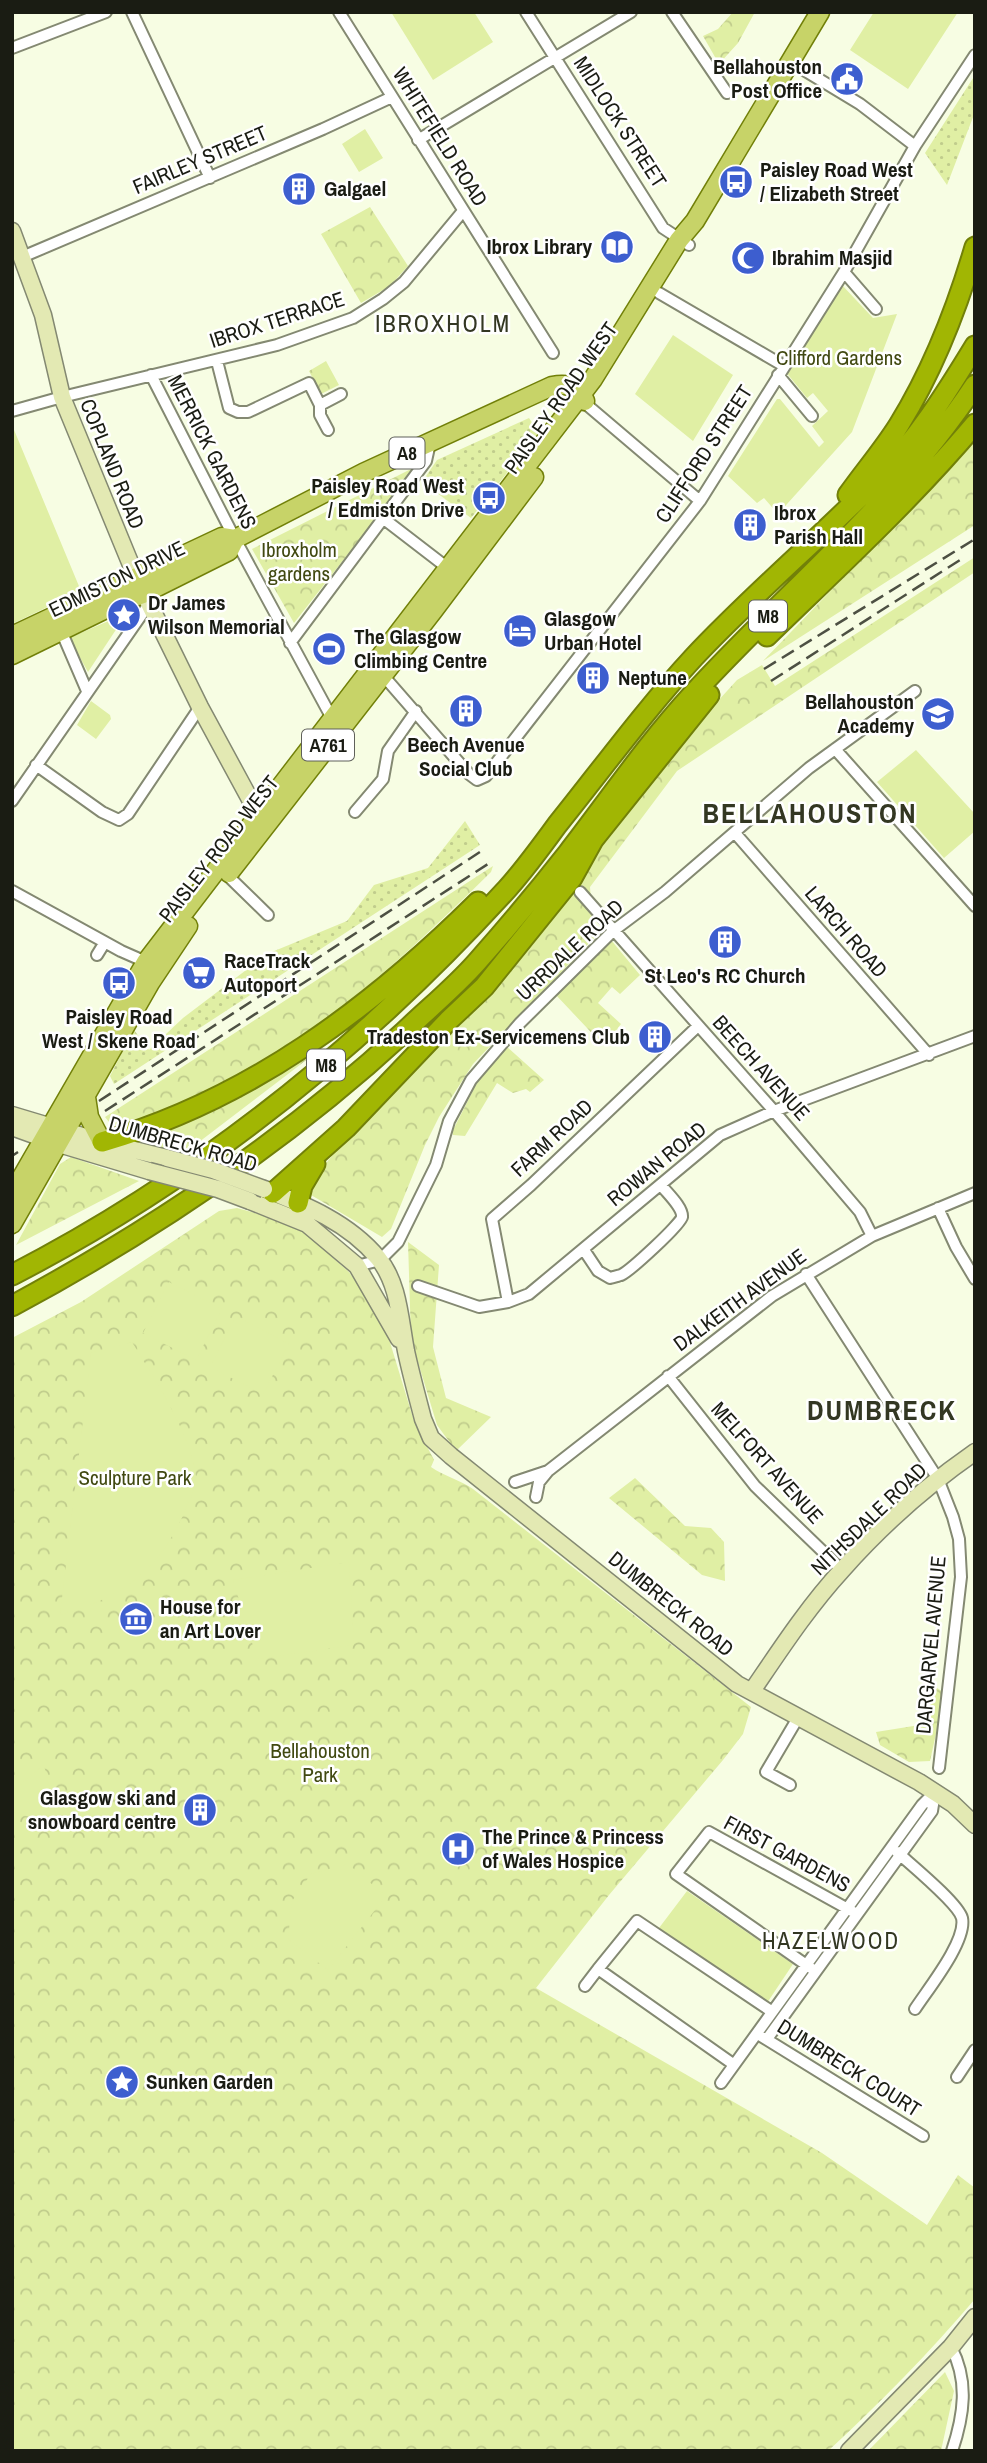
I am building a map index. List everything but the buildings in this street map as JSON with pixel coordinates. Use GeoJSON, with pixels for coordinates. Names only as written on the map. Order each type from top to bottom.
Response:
{"type":"FeatureCollection","features":[{"type":"Feature","properties":{"kind":"highway","name":"M8"},"geometry":{"type":"LineString","coordinates":[[819,535],[885,445],[911,403],[942,340],[975,247]]}},
{"type":"Feature","properties":{"kind":"highway","name":"M8"},"geometry":{"type":"LineString","coordinates":[[15,1273],[127,1210],[206,1157],[328,1064],[398,1001],[493,904],[666,688],[695,656],[881,477],[912,440],[975,346]]}},
{"type":"Feature","properties":{"kind":"highway","name":"M8"},"geometry":{"type":"LineString","coordinates":[[12,1306],[120,1246],[236,1169],[355,1075],[476,963],[569,852],[659,731],[730,654],[877,508],[944,429],[975,385]]}},
{"type":"Feature","properties":{"kind":"highway","name":"M8"},"geometry":{"type":"LineString","coordinates":[[476,963],[505,943],[531,915],[697,708],[741,661],[861,547],[975,424]]}},
{"type":"Feature","properties":{"kind":"highway","name":"M8"},"geometry":{"type":"LineString","coordinates":[[102,1142],[144,1130],[253,1079],[324,1035],[404,972],[502,879],[585,790]]}},
{"type":"Feature","properties":{"kind":"highway"},"geometry":{"type":"LineString","coordinates":[[262,1197],[330,1143],[484,987],[572,878],[593,840]]}},
{"type":"Feature","properties":{"kind":"highway"},"geometry":{"type":"LineString","coordinates":[[142,1152],[140,1137],[144,1130]]}},
{"type":"Feature","properties":{"kind":"highway"},"geometry":{"type":"LineString","coordinates":[[298,1203],[308,1173],[330,1143]]}},
{"type":"Feature","properties":{"kind":"main road","name":"PAISLEY ROAD WEST"},"geometry":{"type":"LineString","coordinates":[[16,1218],[55,1135],[146,962],[258,814],[484,544],[659,293],[695,221],[820,12]]}},
{"type":"Feature","properties":{"kind":"main road","name":"COPLAND ROAD"},"geometry":{"type":"LineString","coordinates":[[12,231],[43,315],[62,397],[143,592],[200,707],[258,814]]}},
{"type":"Feature","properties":{"kind":"main road","name":"PAISLEY ROAD WEST"},"geometry":{"type":"LineString","coordinates":[[378,671],[449,569],[584,399],[593,379],[684,242]]}},
{"type":"Feature","properties":{"kind":"main road","name":"EDMISTON DRIVE"},"geometry":{"type":"LineString","coordinates":[[12,636],[57,624],[143,592],[222,537],[235,539],[363,473],[552,386],[571,386],[584,399]]}},
{"type":"Feature","properties":{"kind":"main road","name":"EDMISTON DRIVE"},"geometry":{"type":"LineString","coordinates":[[12,655],[57,624]]}},
{"type":"Feature","properties":{"kind":"main road","name":"PAISLEY ROAD WEST"},"geometry":{"type":"LineString","coordinates":[[12,1194],[86,1097],[164,962],[336,724]]}},
{"type":"Feature","properties":{"kind":"main road"},"geometry":{"type":"LineString","coordinates":[[86,1097],[89,1116],[102,1142]]}},
{"type":"Feature","properties":{"kind":"main road"},"geometry":{"type":"LineString","coordinates":[[12,1115],[55,1135]]}},
{"type":"Feature","properties":{"kind":"main road"},"geometry":{"type":"LineString","coordinates":[[12,1126],[55,1135]]}},
{"type":"Feature","properties":{"kind":"main road","name":"DUMBRECK ROAD"},"geometry":{"type":"LineString","coordinates":[[55,1135],[102,1142],[213,1170],[307,1224],[357,1266],[407,1354]]}},
{"type":"Feature","properties":{"kind":"main road","name":"DUMBRECK ROAD"},"geometry":{"type":"LineString","coordinates":[[55,1135],[149,1171],[218,1189],[298,1203],[340,1224],[380,1260],[395,1291],[407,1354],[423,1419],[431,1438],[737,1684],[935,1792],[953,1804],[975,1825]]}},
{"type":"Feature","properties":{"kind":"main road"},"geometry":{"type":"LineString","coordinates":[[142,1152],[149,1171]]}},
{"type":"Feature","properties":{"kind":"main road","name":"NITHSDALE ROAD"},"geometry":{"type":"LineString","coordinates":[[751,1691],[798,1624],[842,1570],[901,1511],[975,1452]]}},
{"type":"Feature","properties":{"kind":"main road"},"geometry":{"type":"LineString","coordinates":[[849,2451],[951,2347],[975,2317]]}},
{"type":"Feature","properties":{"kind":"street"},"geometry":{"type":"LineString","coordinates":[[12,48],[106,12]]}},
{"type":"Feature","properties":{"kind":"street"},"geometry":{"type":"LineString","coordinates":[[132,12],[210,178]]}},
{"type":"Feature","properties":{"kind":"street","name":"WHITEFIELD ROAD"},"geometry":{"type":"LineString","coordinates":[[339,12],[553,353]]}},
{"type":"Feature","properties":{"kind":"street","name":"MIDLOCK STREET"},"geometry":{"type":"LineString","coordinates":[[526,12],[663,228],[684,242]]}},
{"type":"Feature","properties":{"kind":"street"},"geometry":{"type":"LineString","coordinates":[[418,140],[631,12]]}},
{"type":"Feature","properties":{"kind":"street"},"geometry":{"type":"LineString","coordinates":[[672,12],[727,93]]}},
{"type":"Feature","properties":{"kind":"street","name":"CLIFFORD STREET"},"geometry":{"type":"LineString","coordinates":[[416,711],[455,759],[477,780],[486,776],[701,501],[844,272],[915,146],[975,55]]}},
{"type":"Feature","properties":{"kind":"street"},"geometry":{"type":"LineString","coordinates":[[789,61],[859,104],[915,146]]}},
{"type":"Feature","properties":{"kind":"street","name":"FAIRLEY STREET"},"geometry":{"type":"LineString","coordinates":[[22,257],[210,178],[392,97]]}},
{"type":"Feature","properties":{"kind":"street","name":"IBROX TERRACE"},"geometry":{"type":"LineString","coordinates":[[12,411],[287,342],[353,318],[404,282],[463,211]]}},
{"type":"Feature","properties":{"kind":"street"},"geometry":{"type":"LineString","coordinates":[[844,272],[876,309]]}},
{"type":"Feature","properties":{"kind":"street"},"geometry":{"type":"LineString","coordinates":[[659,293],[781,370],[812,416]]}},
{"type":"Feature","properties":{"kind":"street"},"geometry":{"type":"LineString","coordinates":[[216,361],[229,408],[248,412],[309,383],[328,430]]}},
{"type":"Feature","properties":{"kind":"street","name":"MERRICK GARDENS"},"geometry":{"type":"LineString","coordinates":[[150,375],[290,643],[336,724]]}},
{"type":"Feature","properties":{"kind":"street"},"geometry":{"type":"LineString","coordinates":[[320,405],[341,394]]}},
{"type":"Feature","properties":{"kind":"street"},"geometry":{"type":"LineString","coordinates":[[584,399],[701,501]]}},
{"type":"Feature","properties":{"kind":"street"},"geometry":{"type":"LineString","coordinates":[[290,643],[426,461],[430,443]]}},
{"type":"Feature","properties":{"kind":"street"},"geometry":{"type":"LineString","coordinates":[[384,519],[449,569]]}},
{"type":"Feature","properties":{"kind":"street"},"geometry":{"type":"LineString","coordinates":[[12,801],[87,691],[143,592]]}},
{"type":"Feature","properties":{"kind":"street"},"geometry":{"type":"LineString","coordinates":[[57,624],[87,691]]}},
{"type":"Feature","properties":{"kind":"street"},"geometry":{"type":"LineString","coordinates":[[355,812],[383,779],[388,751],[416,711],[378,671]]}},
{"type":"Feature","properties":{"kind":"street","name":"URRDALE ROAD"},"geometry":{"type":"LineString","coordinates":[[380,1260],[398,1242],[436,1165],[449,1121],[471,1080],[520,1023],[613,931],[735,834],[786,786],[915,691]]}},
{"type":"Feature","properties":{"kind":"street"},"geometry":{"type":"LineString","coordinates":[[36,765],[102,812],[119,820],[128,814],[200,707]]}},
{"type":"Feature","properties":{"kind":"street"},"geometry":{"type":"LineString","coordinates":[[835,749],[975,906]]}},
{"type":"Feature","properties":{"kind":"street","name":"LARCH ROAD"},"geometry":{"type":"LineString","coordinates":[[735,834],[929,1055]]}},
{"type":"Feature","properties":{"kind":"street"},"geometry":{"type":"LineString","coordinates":[[227,875],[268,915]]}},
{"type":"Feature","properties":{"kind":"street"},"geometry":{"type":"LineString","coordinates":[[12,891],[146,962]]}},
{"type":"Feature","properties":{"kind":"street","name":"BEECH AVENUE"},"geometry":{"type":"LineString","coordinates":[[580,892],[860,1212],[872,1236]]}},
{"type":"Feature","properties":{"kind":"street"},"geometry":{"type":"LineString","coordinates":[[97,955],[104,942]]}},
{"type":"Feature","properties":{"kind":"street","name":"FARM ROAD"},"geometry":{"type":"LineString","coordinates":[[508,1302],[492,1219],[698,1026]]}},
{"type":"Feature","properties":{"kind":"street","name":"ROWAN ROAD"},"geometry":{"type":"LineString","coordinates":[[418,1286],[479,1307],[508,1302],[529,1294],[720,1135],[774,1111],[975,1036]]}},
{"type":"Feature","properties":{"kind":"street"},"geometry":{"type":"LineString","coordinates":[[584,1250],[598,1271],[610,1278],[621,1275],[642,1259],[682,1219],[681,1211],[660,1185]]}},
{"type":"Feature","properties":{"kind":"street","name":"DALKEITH AVENUE"},"geometry":{"type":"LineString","coordinates":[[536,1497],[539,1482],[548,1471],[764,1302],[872,1236],[975,1193]]}},
{"type":"Feature","properties":{"kind":"street"},"geometry":{"type":"LineString","coordinates":[[938,1208],[975,1279]]}},
{"type":"Feature","properties":{"kind":"street"},"geometry":{"type":"LineString","coordinates":[[357,1266],[380,1260]]}},
{"type":"Feature","properties":{"kind":"street","name":"DARGARVEL AVENUE"},"geometry":{"type":"LineString","coordinates":[[807,1274],[939,1479],[953,1517],[961,1561],[939,1768]]}},
{"type":"Feature","properties":{"kind":"street","name":"MELFORT AVENUE"},"geometry":{"type":"LineString","coordinates":[[668,1376],[755,1486],[842,1570]]}},
{"type":"Feature","properties":{"kind":"street","name":"DALKEITH AVENUE"},"geometry":{"type":"LineString","coordinates":[[515,1482],[548,1471]]}},
{"type":"Feature","properties":{"kind":"street"},"geometry":{"type":"LineString","coordinates":[[790,1785],[766,1772],[799,1716]]}},
{"type":"Feature","properties":{"kind":"street"},"geometry":{"type":"LineString","coordinates":[[767,2039],[896,1851],[932,1811],[935,1792]]}},
{"type":"Feature","properties":{"kind":"street","name":"FIRST GARDENS"},"geometry":{"type":"LineString","coordinates":[[805,1965],[676,1874],[709,1832],[853,1911]]}},
{"type":"Feature","properties":{"kind":"street"},"geometry":{"type":"LineString","coordinates":[[896,1851],[949,1900],[959,1911],[962,1921],[960,1938],[915,2009]]}},
{"type":"Feature","properties":{"kind":"street"},"geometry":{"type":"LineString","coordinates":[[721,2083],[805,1965],[853,1911]]}},
{"type":"Feature","properties":{"kind":"street"},"geometry":{"type":"LineString","coordinates":[[585,1986],[637,1921],[771,2011]]}},
{"type":"Feature","properties":{"kind":"street"},"geometry":{"type":"LineString","coordinates":[[805,1965],[815,1972]]}},
{"type":"Feature","properties":{"kind":"street"},"geometry":{"type":"LineString","coordinates":[[598,1969],[733,2064]]}},
{"type":"Feature","properties":{"kind":"street","name":"DUMBRECK COURT"},"geometry":{"type":"LineString","coordinates":[[755,2033],[923,2136]]}},
{"type":"Feature","properties":{"kind":"street"},"geometry":{"type":"LineString","coordinates":[[957,2077],[975,2050]]}},
{"type":"Feature","properties":{"kind":"street"},"geometry":{"type":"LineString","coordinates":[[951,2347],[960,2363],[964,2390],[952,2451]]}},
{"type":"Feature","properties":{"kind":"green space"},"geometry":{"type":"Polygon","coordinates":[[[391,12],[474,12],[493,42],[433,80],[391,12]]]}},
{"type":"Feature","properties":{"kind":"green space"},"geometry":{"type":"Polygon","coordinates":[[[733,12],[755,12],[738,43],[719,64],[703,36],[718,29],[733,12]]]}},
{"type":"Feature","properties":{"kind":"green space"},"geometry":{"type":"Polygon","coordinates":[[[874,12],[958,12],[908,89],[850,50],[874,12]]]}},
{"type":"Feature","properties":{"kind":"green space"},"geometry":{"type":"Polygon","coordinates":[[[975,75],[975,112],[947,185],[925,153],[975,75]]]}},
{"type":"Feature","properties":{"kind":"green space"},"geometry":{"type":"Polygon","coordinates":[[[365,129],[383,158],[359,172],[342,144],[365,129]]]}},
{"type":"Feature","properties":{"kind":"green space"},"geometry":{"type":"Polygon","coordinates":[[[370,207],[408,266],[390,286],[361,303],[321,234],[370,207]]]}},
{"type":"Feature","properties":{"kind":"green space","name":"Clifford Gardens"},"geometry":{"type":"Polygon","coordinates":[[[841,284],[873,318],[897,314],[852,432],[778,514],[764,498],[757,503],[728,476],[777,399],[780,399],[819,447],[824,442],[812,426],[828,411],[813,393],[807,398],[785,371],[841,284]]]}},
{"type":"Feature","properties":{"kind":"green space"},"geometry":{"type":"Polygon","coordinates":[[[673,335],[733,375],[693,441],[635,394],[673,335]]]}},
{"type":"Feature","properties":{"kind":"green space"},"geometry":{"type":"Polygon","coordinates":[[[326,361],[339,385],[321,394],[309,371],[326,361]]]}},
{"type":"Feature","properties":{"kind":"green space"},"geometry":{"type":"Polygon","coordinates":[[[529,418],[539,433],[471,518],[422,482],[437,460],[529,418]]]}},
{"type":"Feature","properties":{"kind":"green space"},"geometry":{"type":"Polygon","coordinates":[[[12,425],[81,591],[12,624],[12,425]]]}},
{"type":"Feature","properties":{"kind":"green space"},"geometry":{"type":"Polygon","coordinates":[[[975,441],[975,525],[763,661],[975,441]]]}},
{"type":"Feature","properties":{"kind":"green space","name":"Ibroxholm gardens"},"geometry":{"type":"Polygon","coordinates":[[[417,466],[294,623],[252,549],[417,466]]]}},
{"type":"Feature","properties":{"kind":"green space"},"geometry":{"type":"Polygon","coordinates":[[[975,557],[975,572],[677,771],[590,887],[594,938],[473,1064],[439,1117],[391,1229],[382,1237],[311,1195],[318,1173],[354,1129],[474,1010],[549,922],[612,831],[677,746],[737,680],[762,665],[775,686],[975,557]]]}},
{"type":"Feature","properties":{"kind":"green space"},"geometry":{"type":"Polygon","coordinates":[[[127,613],[88,672],[69,638],[127,613]]]}},
{"type":"Feature","properties":{"kind":"green space"},"geometry":{"type":"Polygon","coordinates":[[[91,701],[110,715],[111,719],[96,739],[77,725],[91,701]]]}},
{"type":"Feature","properties":{"kind":"green space"},"geometry":{"type":"Polygon","coordinates":[[[916,750],[975,814],[975,831],[944,858],[877,782],[916,750]]]}},
{"type":"Feature","properties":{"kind":"green space"},"geometry":{"type":"Polygon","coordinates":[[[465,821],[480,845],[114,1084],[110,1076],[134,1030],[149,1050],[183,1018],[267,954],[347,921],[374,885],[428,868],[465,821]]]}},
{"type":"Feature","properties":{"kind":"green space"},"geometry":{"type":"Polygon","coordinates":[[[493,866],[491,872],[390,967],[336,1011],[280,1051],[224,1083],[128,1129],[109,1122],[105,1117],[493,866]]]}},
{"type":"Feature","properties":{"kind":"green space"},"geometry":{"type":"Polygon","coordinates":[[[611,940],[640,975],[620,994],[612,987],[598,1003],[621,1024],[604,1046],[555,994],[611,940]]]}},
{"type":"Feature","properties":{"kind":"green space"},"geometry":{"type":"Polygon","coordinates":[[[506,1046],[544,1080],[530,1092],[526,1089],[513,1093],[497,1083],[465,1136],[453,1135],[452,1132],[479,1079],[506,1046]]]}},
{"type":"Feature","properties":{"kind":"green space"},"geometry":{"type":"Polygon","coordinates":[[[305,1051],[309,1058],[182,1155],[149,1146],[147,1140],[157,1132],[305,1051]]]}},
{"type":"Feature","properties":{"kind":"green space"},"geometry":{"type":"Polygon","coordinates":[[[71,1157],[139,1181],[16,1245],[60,1164],[71,1157]]]}},
{"type":"Feature","properties":{"kind":"green space","name":"Bellahouston Park"},"geometry":{"type":"Polygon","coordinates":[[[237,1208],[301,1230],[349,1272],[371,1303],[389,1339],[414,1421],[434,1460],[431,1467],[473,1489],[751,1707],[743,1734],[609,1895],[536,1988],[822,2153],[927,2225],[958,2175],[975,2188],[975,2299],[904,2377],[828,2451],[12,2451],[12,1338],[81,1302],[219,1211],[237,1208]]]}},
{"type":"Feature","properties":{"kind":"green space"},"geometry":{"type":"Polygon","coordinates":[[[408,1242],[439,1265],[433,1347],[446,1398],[491,1417],[456,1451],[437,1425],[411,1339],[408,1242]]]}},
{"type":"Feature","properties":{"kind":"green space"},"geometry":{"type":"Polygon","coordinates":[[[169,1282],[222,1309],[196,1360],[143,1333],[169,1282]]]}},
{"type":"Feature","properties":{"kind":"green space"},"geometry":{"type":"Polygon","coordinates":[[[236,1316],[289,1344],[263,1394],[210,1367],[236,1316]]]}},
{"type":"Feature","properties":{"kind":"green space","name":"Sculpture Park"},"geometry":{"type":"Polygon","coordinates":[[[132,1342],[169,1404],[185,1438],[195,1471],[195,1486],[174,1532],[150,1566],[136,1579],[102,1600],[60,1615],[91,1353],[132,1342]]]}},
{"type":"Feature","properties":{"kind":"green space"},"geometry":{"type":"Polygon","coordinates":[[[635,1478],[685,1526],[711,1528],[724,1542],[725,1581],[702,1575],[609,1498],[635,1478]]]}},
{"type":"Feature","properties":{"kind":"green space"},"geometry":{"type":"Polygon","coordinates":[[[349,1562],[354,1645],[257,1659],[233,1580],[349,1562]]]}},
{"type":"Feature","properties":{"kind":"green space"},"geometry":{"type":"Polygon","coordinates":[[[937,1688],[945,1693],[930,1761],[909,1762],[880,1745],[876,1732],[926,1724],[928,1698],[937,1688]]]}},
{"type":"Feature","properties":{"kind":"green space"},"geometry":{"type":"Polygon","coordinates":[[[43,1765],[58,1825],[12,1812],[12,1792],[43,1765]]]}},
{"type":"Feature","properties":{"kind":"green space"},"geometry":{"type":"Polygon","coordinates":[[[348,1864],[386,1896],[328,1970],[288,1939],[292,1901],[311,1874],[348,1864]]]}},
{"type":"Feature","properties":{"kind":"green space"},"geometry":{"type":"Polygon","coordinates":[[[687,1891],[793,1964],[767,2003],[659,1928],[687,1891]]]}},
{"type":"Feature","properties":{"kind":"green space","name":"Sunken Garden"},"geometry":{"type":"Polygon","coordinates":[[[129,2060],[145,2079],[115,2104],[99,2085],[107,2078],[106,2072],[110,2068],[129,2060]]]}},
{"type":"Feature","properties":{"kind":"green space"},"geometry":{"type":"Polygon","coordinates":[[[945,2372],[954,2391],[941,2451],[868,2451],[945,2372]]]}},
{"type":"Feature","properties":{"kind":"green space"},"geometry":{"type":"Polygon","coordinates":[[[12,2426],[28,2439],[33,2451],[12,2451],[12,2426]]]}},
{"type":"Feature","properties":{"kind":"railway"},"geometry":{"type":"LineString","coordinates":[[764,669],[975,539]]}},
{"type":"Feature","properties":{"kind":"railway"},"geometry":{"type":"LineString","coordinates":[[771,681],[960,560]]}},
{"type":"Feature","properties":{"kind":"railway"},"geometry":{"type":"LineString","coordinates":[[99,1101],[483,850]]}},
{"type":"Feature","properties":{"kind":"railway"},"geometry":{"type":"LineString","coordinates":[[105,1111],[491,862]]}},
{"type":"Feature","properties":{"kind":"railway"},"geometry":{"type":"LineString","coordinates":[[12,1156],[18,1152]]}},
{"type":"Feature","properties":{"kind":"place","name":"Bellahouston Post Office"},"geometry":{"type":"Point","coordinates":[847,79]}},
{"type":"Feature","properties":{"kind":"place","name":"Paisley Road West / Elizabeth Street"},"geometry":{"type":"Point","coordinates":[736,182]}},
{"type":"Feature","properties":{"kind":"place","name":"Galgael"},"geometry":{"type":"Point","coordinates":[299,189]}},
{"type":"Feature","properties":{"kind":"place","name":"Ibrox Library"},"geometry":{"type":"Point","coordinates":[617,247]}},
{"type":"Feature","properties":{"kind":"place","name":"Ibrahim Masjid"},"geometry":{"type":"Point","coordinates":[748,258]}},
{"type":"Feature","properties":{"kind":"place","name":"Paisley Road West / Edmiston Drive"},"geometry":{"type":"Point","coordinates":[489,498]}},
{"type":"Feature","properties":{"kind":"place","name":"Ibrox Parish Hall"},"geometry":{"type":"Point","coordinates":[750,525]}},
{"type":"Feature","properties":{"kind":"place","name":"Dr James Wilson Memorial"},"geometry":{"type":"Point","coordinates":[124,615]}},
{"type":"Feature","properties":{"kind":"place","name":"Glasgow Urban Hotel"},"geometry":{"type":"Point","coordinates":[520,631]}},
{"type":"Feature","properties":{"kind":"place","name":"The Glasgow Climbing Centre"},"geometry":{"type":"Point","coordinates":[329,649]}},
{"type":"Feature","properties":{"kind":"place","name":"Neptune"},"geometry":{"type":"Point","coordinates":[593,678]}},
{"type":"Feature","properties":{"kind":"place","name":"Beech Avenue Social Club"},"geometry":{"type":"Point","coordinates":[466,711]}},
{"type":"Feature","properties":{"kind":"place","name":"Bellahouston Academy"},"geometry":{"type":"Point","coordinates":[938,714]}},
{"type":"Feature","properties":{"kind":"place","name":"St Leo's RC Church"},"geometry":{"type":"Point","coordinates":[725,942]}},
{"type":"Feature","properties":{"kind":"place","name":"RaceTrack Autoport"},"geometry":{"type":"Point","coordinates":[199,973]}},
{"type":"Feature","properties":{"kind":"place","name":"Paisley Road West / Skene Road"},"geometry":{"type":"Point","coordinates":[119,983]}},
{"type":"Feature","properties":{"kind":"place","name":"Tradeston Ex-Servicemens Club"},"geometry":{"type":"Point","coordinates":[655,1037]}},
{"type":"Feature","properties":{"kind":"place","name":"House for an Art Lover"},"geometry":{"type":"Point","coordinates":[136,1619]}},
{"type":"Feature","properties":{"kind":"place","name":"Glasgow ski and snowboard centre"},"geometry":{"type":"Point","coordinates":[200,1810]}},
{"type":"Feature","properties":{"kind":"place","name":"The Prince & Princess of Wales Hospice"},"geometry":{"type":"Point","coordinates":[458,1849]}},
{"type":"Feature","properties":{"kind":"place","name":"Sunken Garden"},"geometry":{"type":"Point","coordinates":[122,2082]}},
{"type":"Feature","properties":{"kind":"district","name":"IBROXHOLM"},"geometry":{"type":"Point","coordinates":[443,324]}},
{"type":"Feature","properties":{"kind":"district","name":"BELLAHOUSTON"},"geometry":{"type":"Point","coordinates":[810,813]}},
{"type":"Feature","properties":{"kind":"district","name":"DUMBRECK"},"geometry":{"type":"Point","coordinates":[882,1410]}},
{"type":"Feature","properties":{"kind":"district","name":"HAZELWOOD"},"geometry":{"type":"Point","coordinates":[831,1941]}}]}
